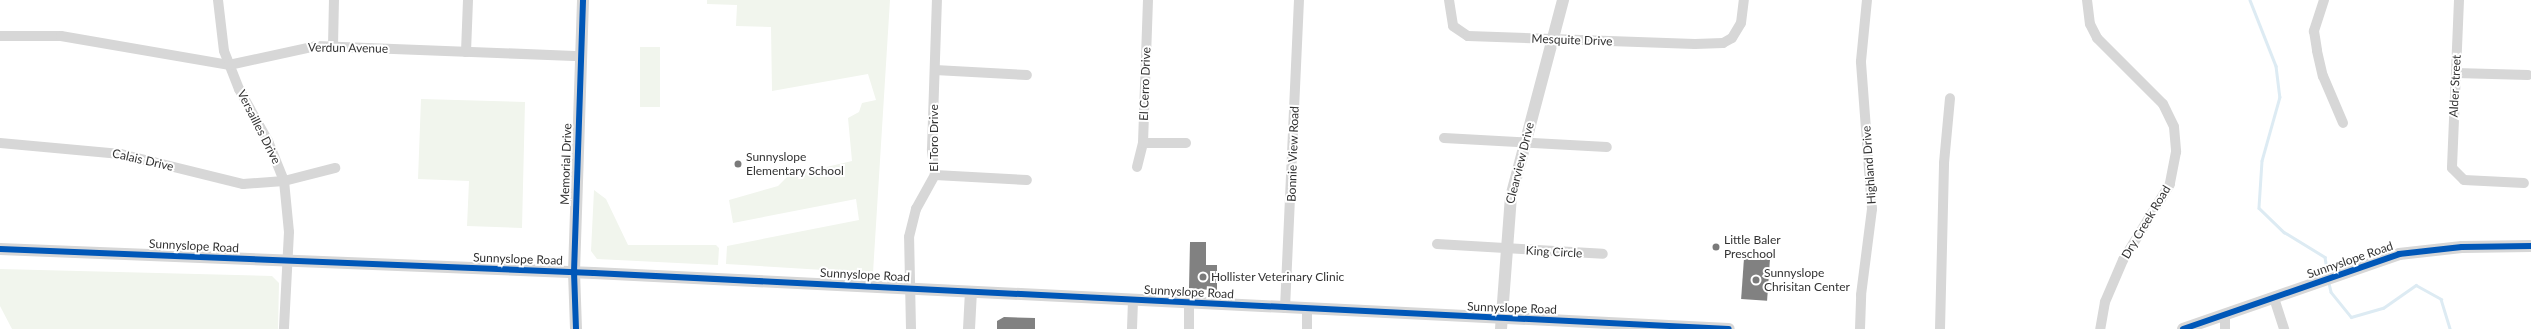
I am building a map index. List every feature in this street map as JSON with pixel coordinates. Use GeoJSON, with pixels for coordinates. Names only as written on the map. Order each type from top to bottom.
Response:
{"type":"FeatureCollection","features":[{"type":"Feature","properties":{"kind":"street","name":"Versailles Drive"},"geometry":{"type":"LineString","coordinates":[[218,0],[220,37],[229,65],[268,141],[284,181],[288,262],[284,329]]}},
{"type":"Feature","properties":{"kind":"street"},"geometry":{"type":"LineString","coordinates":[[333,46],[334,0]]}},
{"type":"Feature","properties":{"kind":"street"},"geometry":{"type":"LineString","coordinates":[[466,52],[468,0]]}},
{"type":"Feature","properties":{"kind":"street","name":"Memorial Drive"},"geometry":{"type":"LineString","coordinates":[[576,329],[574,272],[583,0]]}},
{"type":"Feature","properties":{"kind":"street","name":"El Toro Drive"},"geometry":{"type":"LineString","coordinates":[[911,329],[911,222],[935,175],[935,70],[938,0]]}},
{"type":"Feature","properties":{"kind":"street","name":"El Cerro Drive"},"geometry":{"type":"LineString","coordinates":[[1137,167],[1143,143],[1148,0]]}},
{"type":"Feature","properties":{"kind":"street","name":"Bonnie View Road"},"geometry":{"type":"LineString","coordinates":[[1286,308],[1300,0]]}},
{"type":"Feature","properties":{"kind":"street","name":"Mesquite Drive"},"geometry":{"type":"LineString","coordinates":[[1450,0],[1453,26],[1468,36],[1695,44],[1722,43],[1732,38],[1741,23],[1744,0]]}},
{"type":"Feature","properties":{"kind":"street","name":"Clearview Drive"},"geometry":{"type":"LineString","coordinates":[[1501,323],[1505,250],[1511,197],[1524,143],[1554,40],[1563,0]]}},
{"type":"Feature","properties":{"kind":"street","name":"Highland Drive"},"geometry":{"type":"LineString","coordinates":[[1860,329],[1872,197],[1861,61],[1867,0]]}},
{"type":"Feature","properties":{"kind":"street","name":"Dry Creek Road"},"geometry":{"type":"LineString","coordinates":[[2087,0],[2090,24],[2097,38],[2163,104],[2174,127],[2176,152],[2170,184],[2124,260],[2105,302],[2100,329]]}},
{"type":"Feature","properties":{"kind":"street"},"geometry":{"type":"LineString","coordinates":[[2324,0],[2314,31],[2322,76],[2343,123]]}},
{"type":"Feature","properties":{"kind":"street","name":"Alder Street"},"geometry":{"type":"LineString","coordinates":[[2459,0],[2451,153],[2453,171],[2464,180],[2524,183]]}},
{"type":"Feature","properties":{"kind":"street","name":"Verdun Avenue"},"geometry":{"type":"LineString","coordinates":[[0,36],[61,36],[229,65],[294,49],[333,46],[581,56]]}},
{"type":"Feature","properties":{"kind":"street"},"geometry":{"type":"LineString","coordinates":[[935,70],[1027,75]]}},
{"type":"Feature","properties":{"kind":"street"},"geometry":{"type":"LineString","coordinates":[[2456,73],[2528,75]]}},
{"type":"Feature","properties":{"kind":"street"},"geometry":{"type":"LineString","coordinates":[[1940,329],[1944,163],[1950,98]]}},
{"type":"Feature","properties":{"kind":"street"},"geometry":{"type":"LineString","coordinates":[[1444,138],[1607,147]]}},
{"type":"Feature","properties":{"kind":"street"},"geometry":{"type":"LineString","coordinates":[[1143,143],[1186,143]]}},
{"type":"Feature","properties":{"kind":"street","name":"Calais Drive"},"geometry":{"type":"LineString","coordinates":[[0,144],[122,154],[243,184],[284,181],[335,168]]}},
{"type":"Feature","properties":{"kind":"street"},"geometry":{"type":"LineString","coordinates":[[935,175],[1027,180]]}},
{"type":"Feature","properties":{"kind":"street","name":"King Circle"},"geometry":{"type":"LineString","coordinates":[[1438,244],[1505,250],[1603,254]]}},
{"type":"Feature","properties":{"kind":"street","name":"Sunnyslope Road"},"geometry":{"type":"LineString","coordinates":[[2183,329],[2399,254],[2462,247],[2531,246]]}},
{"type":"Feature","properties":{"kind":"street","name":"Sunnyslope Road"},"geometry":{"type":"LineString","coordinates":[[0,249],[288,262],[574,272],[910,292],[971,292],[1307,309],[1501,323],[1729,329]]}},
{"type":"Feature","properties":{"kind":"street"},"geometry":{"type":"LineString","coordinates":[[969,329],[971,292]]}},
{"type":"Feature","properties":{"kind":"street"},"geometry":{"type":"LineString","coordinates":[[2274,298],[2284,329]]}},
{"type":"Feature","properties":{"kind":"street"},"geometry":{"type":"LineString","coordinates":[[1132,329],[1134,300]]}},
{"type":"Feature","properties":{"kind":"street"},"geometry":{"type":"LineString","coordinates":[[1189,304],[1189,329]]}},
{"type":"Feature","properties":{"kind":"street"},"geometry":{"type":"LineString","coordinates":[[1306,329],[1307,309]]}},
{"type":"Feature","properties":{"kind":"street"},"geometry":{"type":"LineString","coordinates":[[2225,314],[2225,329]]}},
{"type":"Feature","properties":{"kind":"shaded area"},"geometry":{"type":"Polygon","coordinates":[[[707,0],[890,0],[873,273],[726,264],[727,246],[859,220],[856,199],[733,223],[729,200],[778,186],[788,176],[852,161],[848,118],[859,112],[862,103],[876,100],[868,74],[772,91],[771,27],[736,26],[737,5],[707,4],[707,0]]]}},
{"type":"Feature","properties":{"kind":"shaded area"},"geometry":{"type":"Polygon","coordinates":[[[640,47],[660,47],[660,107],[640,107],[640,47]]]}},
{"type":"Feature","properties":{"kind":"shaded area"},"geometry":{"type":"Polygon","coordinates":[[[421,99],[525,102],[522,228],[467,226],[469,181],[418,179],[421,99]]]}},
{"type":"Feature","properties":{"kind":"shaded area"},"geometry":{"type":"Polygon","coordinates":[[[594,190],[606,199],[628,245],[716,245],[719,248],[718,265],[597,259],[591,251],[594,190]]]}},
{"type":"Feature","properties":{"kind":"shaded area"},"geometry":{"type":"Polygon","coordinates":[[[0,269],[272,276],[279,283],[278,329],[12,329],[0,306],[0,269]]]}},
{"type":"Feature","properties":{"kind":"building","name":"Hollister Veterinary Clinic"},"geometry":{"type":"Polygon","coordinates":[[[1190,242],[1206,242],[1206,265],[1217,265],[1217,290],[1189,289],[1190,242]]]}},
{"type":"Feature","properties":{"kind":"building","name":"Sunnyslope Chrisitan Center"},"geometry":{"type":"Polygon","coordinates":[[[1744,258],[1770,260],[1767,301],[1741,299],[1744,258]]]}},
{"type":"Feature","properties":{"kind":"building"},"geometry":{"type":"Polygon","coordinates":[[[1004,317],[1035,318],[1035,329],[997,329],[997,321],[1004,317]]]}},
{"type":"Feature","properties":{"kind":"waterway"},"geometry":{"type":"LineString","coordinates":[[2250,0],[2276,66],[2280,97],[2262,161],[2259,208],[2284,232],[2325,257],[2328,276]]}},
{"type":"Feature","properties":{"kind":"waterway"},"geometry":{"type":"LineString","coordinates":[[2329,283],[2331,292],[2351,317],[2383,308],[2416,285],[2441,299],[2450,329]]}},
{"type":"Feature","properties":{"kind":"cycle path"},"geometry":{"type":"LineString","coordinates":[[576,329],[574,272],[583,0]]}},
{"type":"Feature","properties":{"kind":"cycle path"},"geometry":{"type":"LineString","coordinates":[[2183,329],[2399,254],[2462,247],[2531,246]]}},
{"type":"Feature","properties":{"kind":"cycle path"},"geometry":{"type":"LineString","coordinates":[[0,249],[594,273],[1729,329]]}},
{"type":"Feature","properties":{"kind":"place","name":"Sunnyslope Elementary School"},"geometry":{"type":"Point","coordinates":[738,164]}},
{"type":"Feature","properties":{"kind":"place","name":"Little Baler Preschool"},"geometry":{"type":"Point","coordinates":[1716,247]}},
{"type":"Feature","properties":{"kind":"place","name":"Hollister Veterinary Clinic"},"geometry":{"type":"Point","coordinates":[1203,277]}},
{"type":"Feature","properties":{"kind":"place","name":"Sunnyslope Chrisitan Center"},"geometry":{"type":"Point","coordinates":[1756,280]}}]}
